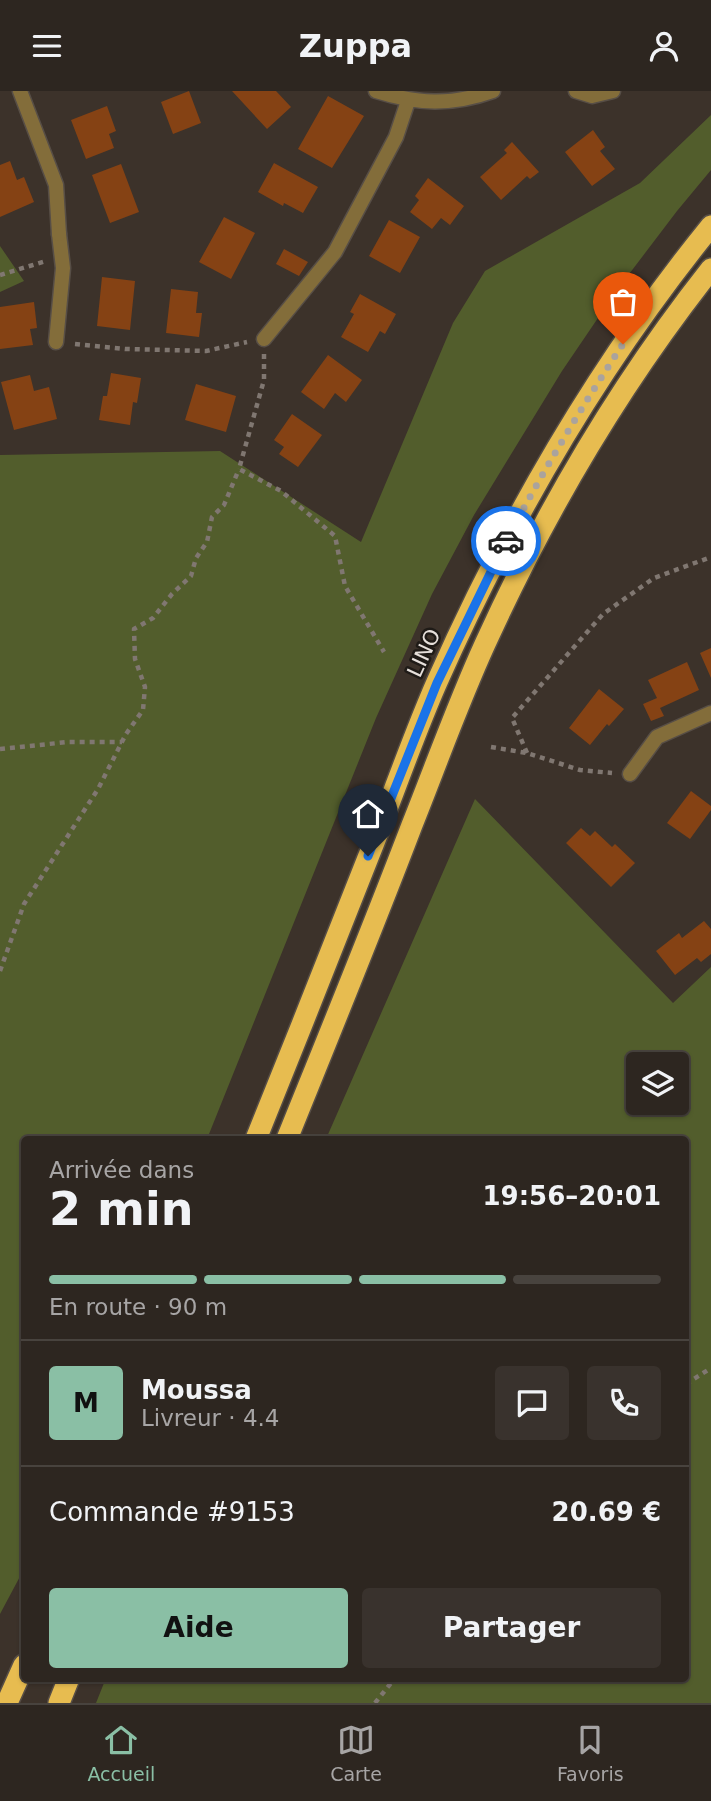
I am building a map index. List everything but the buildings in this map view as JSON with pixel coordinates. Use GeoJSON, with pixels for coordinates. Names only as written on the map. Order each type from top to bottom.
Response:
{"type":"FeatureCollection","features":[{"type":"Feature","properties":{"kind":"highway","name":"LINO"},"geometry":{"type":"LineString","coordinates":[[257,1136],[437,683],[490,569],[586,401],[668,280],[711,226]]}},
{"type":"Feature","properties":{"kind":"highway"},"geometry":{"type":"LineString","coordinates":[[288,1136],[484,644],[514,583],[591,444],[711,269]]}},
{"type":"Feature","properties":{"kind":"highway"},"geometry":{"type":"LineString","coordinates":[[7,1703],[21,1672]]}},
{"type":"Feature","properties":{"kind":"highway"},"geometry":{"type":"LineString","coordinates":[[59,1703],[67,1682]]}},
{"type":"Feature","properties":{"kind":"street"},"geometry":{"type":"LineString","coordinates":[[20,91],[56,184],[63,268],[56,342]]}},
{"type":"Feature","properties":{"kind":"street"},"geometry":{"type":"LineString","coordinates":[[376,91],[408,101],[442,103],[492,91]]}},
{"type":"Feature","properties":{"kind":"street"},"geometry":{"type":"LineString","coordinates":[[576,91],[592,96],[613,91]]}},
{"type":"Feature","properties":{"kind":"street"},"geometry":{"type":"LineString","coordinates":[[264,339],[335,252],[396,137],[408,101]]}},
{"type":"Feature","properties":{"kind":"street"},"geometry":{"type":"LineString","coordinates":[[630,774],[657,737],[711,713]]}},
{"type":"Feature","properties":{"kind":"path"},"geometry":{"type":"LineString","coordinates":[[0,275],[61,256]]}},
{"type":"Feature","properties":{"kind":"path"},"geometry":{"type":"LineString","coordinates":[[0,971],[24,904],[98,789],[143,710],[145,687],[135,659],[134,629],[153,618],[191,576],[196,558],[207,542],[212,517],[224,505],[239,469],[264,380],[264,339],[206,351],[125,349],[56,342]]}},
{"type":"Feature","properties":{"kind":"path"},"geometry":{"type":"LineString","coordinates":[[239,469],[281,491],[335,536],[345,586],[384,652]]}},
{"type":"Feature","properties":{"kind":"path"},"geometry":{"type":"LineString","coordinates":[[527,753],[512,718],[603,614],[654,578],[711,557]]}},
{"type":"Feature","properties":{"kind":"path"},"geometry":{"type":"LineString","coordinates":[[0,749],[68,742],[122,743]]}},
{"type":"Feature","properties":{"kind":"path"},"geometry":{"type":"LineString","coordinates":[[491,747],[527,753],[580,770],[630,774]]}},
{"type":"Feature","properties":{"kind":"path"},"geometry":{"type":"LineString","coordinates":[[689,1382],[711,1368]]}},
{"type":"Feature","properties":{"kind":"path"},"geometry":{"type":"LineString","coordinates":[[375,1703],[392,1682]]}},
{"type":"Feature","properties":{"kind":"green space"},"geometry":{"type":"Polygon","coordinates":[[[711,115],[711,170],[617,290],[562,371],[474,515],[432,594],[376,718],[208,1136],[21,1136],[21,1575],[0,1614],[0,455],[220,451],[361,542],[453,323],[485,271],[640,183],[711,115]]]}},
{"type":"Feature","properties":{"kind":"green space"},"geometry":{"type":"Polygon","coordinates":[[[0,246],[24,281],[0,292],[0,246]]]}},
{"type":"Feature","properties":{"kind":"green space"},"geometry":{"type":"Polygon","coordinates":[[[475,799],[673,1003],[711,967],[711,1703],[96,1703],[104,1682],[689,1682],[689,1136],[327,1136],[475,799]]]}},
{"type":"Feature","properties":{"kind":"way so far"},"geometry":{"type":"LineString","coordinates":[[506,541],[537,483],[623,344]]}},
{"type":"Feature","properties":{"kind":"route"},"geometry":{"type":"LineString","coordinates":[[368,856],[437,683],[490,569],[506,541]]}}]}
